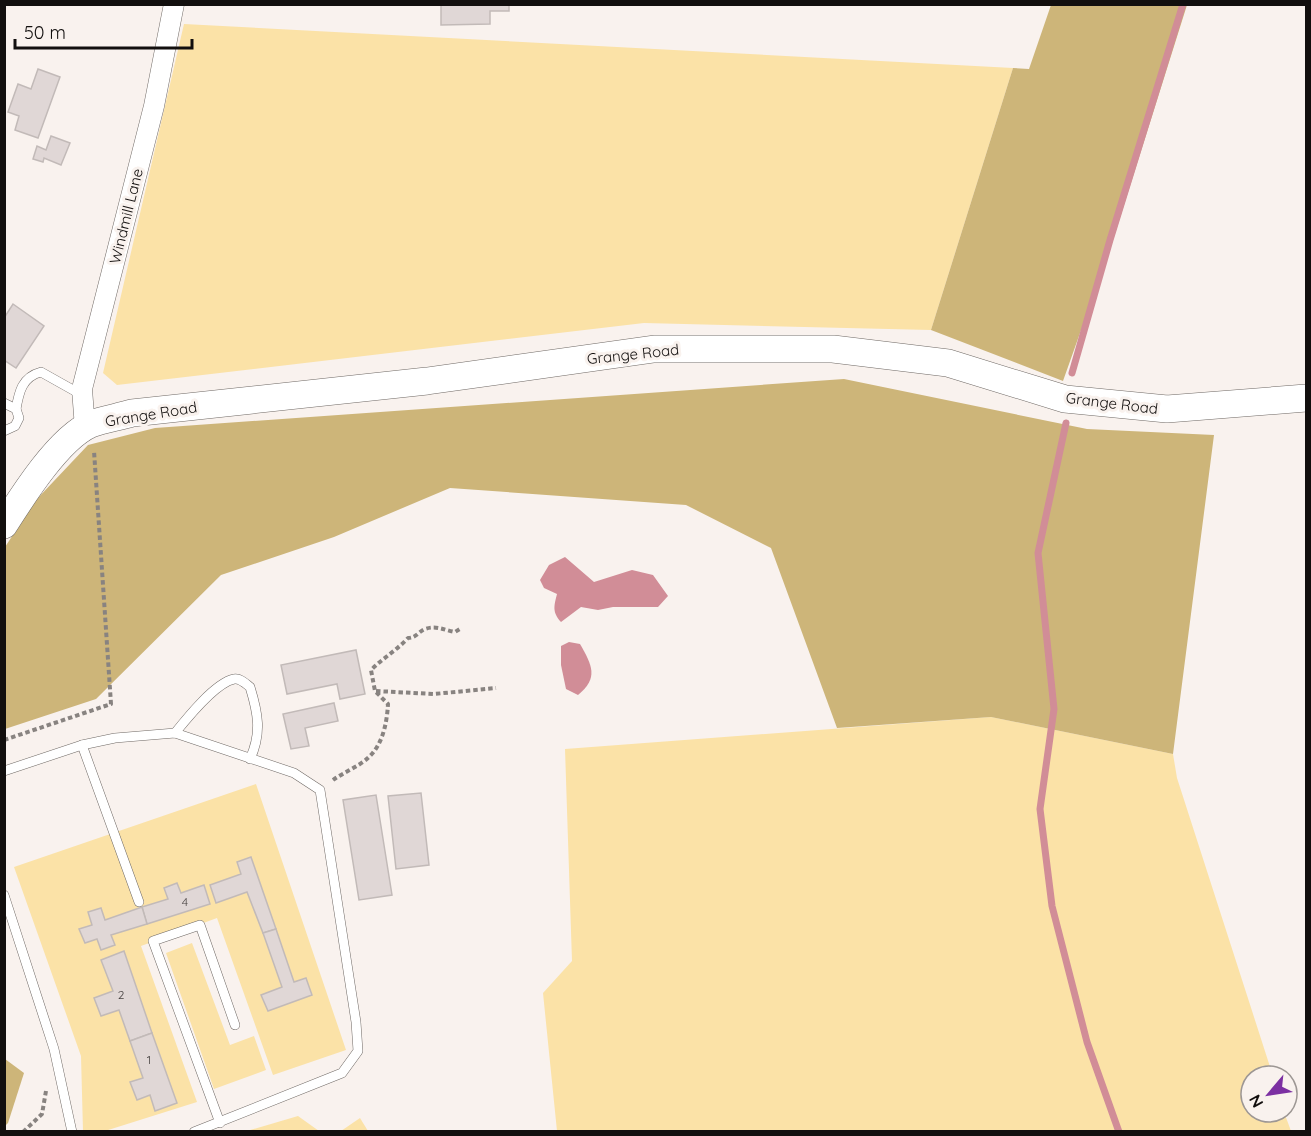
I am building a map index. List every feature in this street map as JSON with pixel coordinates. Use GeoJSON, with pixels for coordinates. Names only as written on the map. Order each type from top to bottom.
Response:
{"type":"FeatureCollection","features":[{"type":"Feature","properties":{"kind":"main road","name":"Grange Road"},"geometry":{"type":"LineString","coordinates":[[4,525],[42,470],[69,440],[89,425],[132,413],[427,381],[654,349],[844,350],[948,363],[1065,399],[1167,409],[1306,398]]}},
{"type":"Feature","properties":{"kind":"street","name":"Windmill Lane"},"geometry":{"type":"LineString","coordinates":[[89,425],[82,389],[154,106],[174,4]]}},
{"type":"Feature","properties":{"kind":"lane"},"geometry":{"type":"LineString","coordinates":[[4,431],[12,429],[18,423],[16,409],[20,391],[26,379],[33,374],[41,372],[82,395]]}},
{"type":"Feature","properties":{"kind":"lane"},"geometry":{"type":"LineString","coordinates":[[4,403],[16,409]]}},
{"type":"Feature","properties":{"kind":"lane"},"geometry":{"type":"LineString","coordinates":[[175,733],[206,697],[232,679],[240,679],[250,687],[259,731],[250,759]]}},
{"type":"Feature","properties":{"kind":"lane"},"geometry":{"type":"LineString","coordinates":[[4,771],[82,745],[115,738],[175,733],[294,773],[320,790],[356,1022],[358,1051],[342,1073],[194,1131]]}},
{"type":"Feature","properties":{"kind":"lane"},"geometry":{"type":"LineString","coordinates":[[82,745],[139,902]]}},
{"type":"Feature","properties":{"kind":"lane"},"geometry":{"type":"LineString","coordinates":[[4,895],[54,1049],[72,1131]]}},
{"type":"Feature","properties":{"kind":"lane"},"geometry":{"type":"LineString","coordinates":[[153,941],[200,925],[235,1024]]}},
{"type":"Feature","properties":{"kind":"lane"},"geometry":{"type":"LineString","coordinates":[[149,931],[220,1122]]}},
{"type":"Feature","properties":{"kind":"path"},"geometry":{"type":"LineString","coordinates":[[4,740],[111,704],[89,425]]}},
{"type":"Feature","properties":{"kind":"path"},"geometry":{"type":"LineString","coordinates":[[320,790],[369,757],[381,738],[387,720],[388,704],[375,691],[371,670],[408,638],[413,638],[427,629],[439,627],[455,632],[460,628]]}},
{"type":"Feature","properties":{"kind":"path"},"geometry":{"type":"LineString","coordinates":[[375,691],[434,694],[496,688]]}},
{"type":"Feature","properties":{"kind":"path"},"geometry":{"type":"LineString","coordinates":[[23,1131],[42,1114],[54,1049]]}},
{"type":"Feature","properties":{"kind":"shaded area"},"geometry":{"type":"Polygon","coordinates":[[[1051,5],[1187,5],[1113,240],[1063,381],[931,330],[1013,68],[1029,69],[1051,5]]]}},
{"type":"Feature","properties":{"kind":"shaded area"},"geometry":{"type":"Polygon","coordinates":[[[184,24],[1013,68],[931,330],[644,323],[117,385],[103,373],[184,24]]]}},
{"type":"Feature","properties":{"kind":"shaded area"},"geometry":{"type":"Polygon","coordinates":[[[844,379],[1087,429],[1214,435],[1173,754],[991,717],[837,728],[771,548],[686,505],[450,488],[334,537],[221,575],[96,699],[5,729],[5,547],[36,500],[88,445],[155,428],[844,379]]]}},
{"type":"Feature","properties":{"kind":"shaded area"},"geometry":{"type":"Polygon","coordinates":[[[565,557],[594,582],[632,570],[653,575],[668,596],[658,607],[613,607],[598,610],[581,607],[561,622],[554,609],[557,594],[544,588],[540,580],[549,565],[565,557]]]}},
{"type":"Feature","properties":{"kind":"shaded area"},"geometry":{"type":"Polygon","coordinates":[[[569,642],[580,644],[590,665],[589,683],[578,695],[566,689],[561,665],[561,646],[569,642]]]}},
{"type":"Feature","properties":{"kind":"shaded area"},"geometry":{"type":"Polygon","coordinates":[[[991,717],[1173,754],[1177,778],[1269,1064],[1239,1064],[1239,1124],[1288,1124],[1291,1131],[557,1131],[543,993],[572,961],[565,749],[991,717]]]}},
{"type":"Feature","properties":{"kind":"shaded area"},"geometry":{"type":"Polygon","coordinates":[[[256,784],[346,1050],[273,1075],[217,918],[141,946],[197,1102],[105,1131],[83,1131],[81,1056],[14,867],[256,784]]]}},
{"type":"Feature","properties":{"kind":"shaded area"},"geometry":{"type":"Polygon","coordinates":[[[192,943],[230,1045],[254,1036],[266,1070],[214,1089],[166,953],[192,943]]]}},
{"type":"Feature","properties":{"kind":"shaded area"},"geometry":{"type":"Polygon","coordinates":[[[5,1059],[24,1073],[8,1123],[5,1126],[5,1059]]]}},
{"type":"Feature","properties":{"kind":"shaded area"},"geometry":{"type":"Polygon","coordinates":[[[298,1116],[319,1131],[247,1131],[298,1116]]]}},
{"type":"Feature","properties":{"kind":"shaded area"},"geometry":{"type":"Polygon","coordinates":[[[360,1118],[368,1131],[341,1131],[360,1118]]]}},
{"type":"Feature","properties":{"kind":"building"},"geometry":{"type":"Polygon","coordinates":[[[441,4],[509,4],[509,11],[490,11],[490,24],[441,25],[441,4]]]}},
{"type":"Feature","properties":{"kind":"building"},"geometry":{"type":"Polygon","coordinates":[[[38,69],[60,77],[38,138],[15,130],[19,116],[8,112],[18,84],[31,89],[38,69]]]}},
{"type":"Feature","properties":{"kind":"building"},"geometry":{"type":"Polygon","coordinates":[[[51,136],[70,143],[61,165],[44,158],[43,162],[33,159],[37,146],[46,150],[51,136]]]}},
{"type":"Feature","properties":{"kind":"building"},"geometry":{"type":"Polygon","coordinates":[[[13,304],[44,326],[16,368],[4,360],[4,318],[13,304]]]}},
{"type":"Feature","properties":{"kind":"building"},"geometry":{"type":"Polygon","coordinates":[[[356,650],[365,694],[340,699],[337,684],[287,694],[281,665],[356,650]]]}},
{"type":"Feature","properties":{"kind":"building"},"geometry":{"type":"Polygon","coordinates":[[[334,703],[338,721],[305,728],[309,746],[291,749],[283,714],[334,703]]]}},
{"type":"Feature","properties":{"kind":"building"},"geometry":{"type":"Polygon","coordinates":[[[421,793],[429,865],[396,869],[388,796],[421,793]]]}},
{"type":"Feature","properties":{"kind":"building"},"geometry":{"type":"Polygon","coordinates":[[[376,795],[392,895],[359,900],[343,800],[376,795]]]}},
{"type":"Feature","properties":{"kind":"building"},"geometry":{"type":"Polygon","coordinates":[[[251,857],[276,929],[263,933],[247,892],[216,903],[210,885],[241,874],[237,862],[251,857]]]}},
{"type":"Feature","properties":{"kind":"building"},"geometry":{"type":"Polygon","coordinates":[[[177,883],[181,893],[204,885],[210,904],[147,924],[142,907],[168,899],[164,888],[177,883]]]}},
{"type":"Feature","properties":{"kind":"building"},"geometry":{"type":"Polygon","coordinates":[[[142,907],[147,924],[111,935],[115,945],[101,950],[97,939],[85,943],[79,929],[92,925],[88,912],[101,908],[105,920],[142,907]]]}},
{"type":"Feature","properties":{"kind":"building"},"geometry":{"type":"Polygon","coordinates":[[[276,929],[294,982],[306,978],[312,995],[268,1011],[261,995],[282,987],[263,933],[276,929]]]}},
{"type":"Feature","properties":{"kind":"building"},"geometry":{"type":"Polygon","coordinates":[[[124,951],[152,1033],[130,1041],[119,1010],[101,1016],[94,998],[113,991],[101,960],[124,951]]]}},
{"type":"Feature","properties":{"kind":"building"},"geometry":{"type":"Polygon","coordinates":[[[152,1033],[177,1103],[155,1111],[150,1095],[137,1100],[130,1082],[143,1078],[130,1041],[152,1033]]]}},
{"type":"Feature","properties":{"kind":"waterway"},"geometry":{"type":"LineString","coordinates":[[1072,373],[1110,240],[1183,4]]}},
{"type":"Feature","properties":{"kind":"waterway"},"geometry":{"type":"LineString","coordinates":[[1066,423],[1038,553],[1054,709],[1040,809],[1052,906],[1087,1042],[1119,1132]]}}]}
